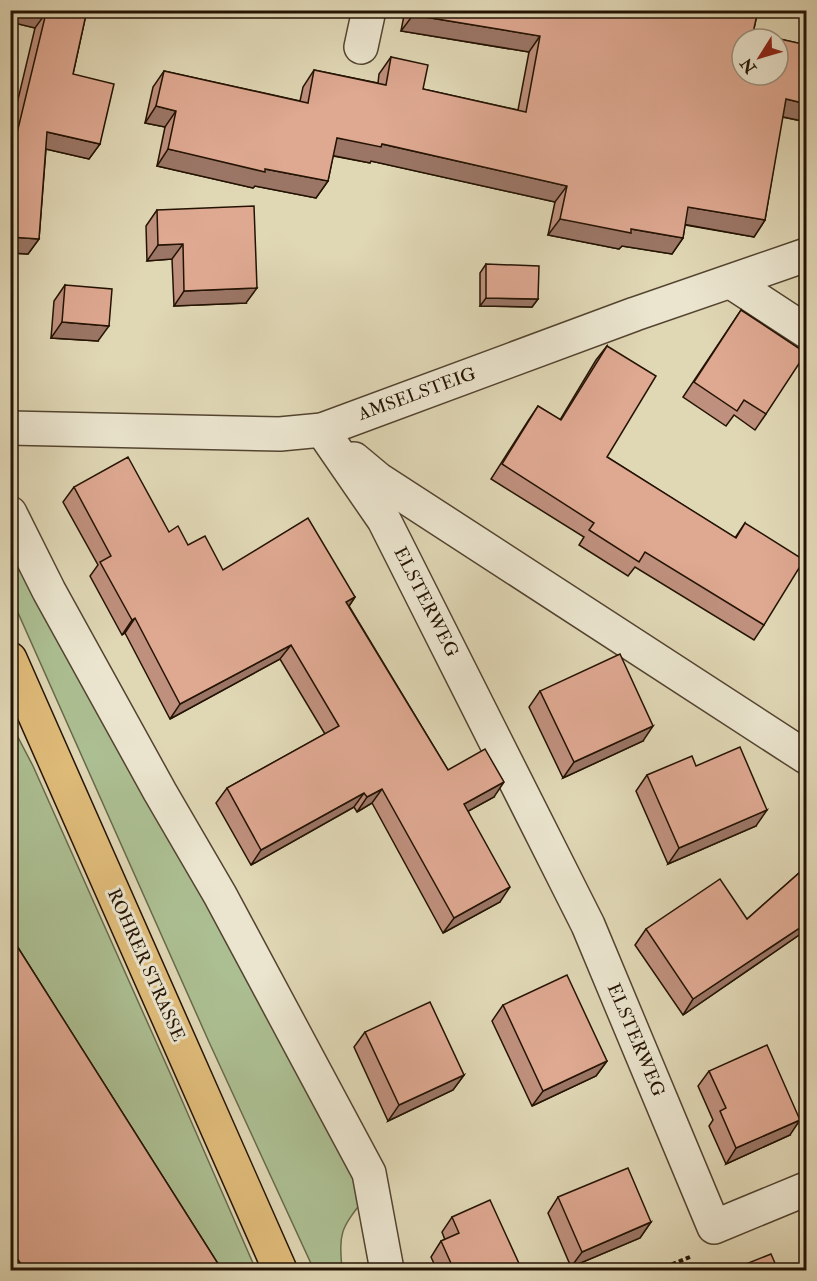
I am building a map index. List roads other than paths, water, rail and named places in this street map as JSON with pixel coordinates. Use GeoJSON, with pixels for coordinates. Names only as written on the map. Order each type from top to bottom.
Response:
{"type":"FeatureCollection","features":[{"type":"Feature","properties":{"kind":"main road","name":"ROHRER STRASSE"},"geometry":{"type":"LineString","coordinates":[[10,659],[280,1270]]}},
{"type":"Feature","properties":{"kind":"street"},"geometry":{"type":"LineString","coordinates":[[361,47],[369,10]]}},
{"type":"Feature","properties":{"kind":"street","name":"AMSELSTEIG"},"geometry":{"type":"LineString","coordinates":[[10,428],[280,434],[322,430],[624,318],[807,255]]}},
{"type":"Feature","properties":{"kind":"street"},"geometry":{"type":"LineString","coordinates":[[731,282],[807,331]]}},
{"type":"Feature","properties":{"kind":"street"},"geometry":{"type":"LineString","coordinates":[[322,430],[378,479],[807,757]]}},
{"type":"Feature","properties":{"kind":"street","name":"ELSTERWEG"},"geometry":{"type":"LineString","coordinates":[[322,430],[384,520],[588,925],[714,1227],[807,1189]]}},
{"type":"Feature","properties":{"kind":"street"},"geometry":{"type":"LineString","coordinates":[[10,513],[49,591],[220,895],[369,1173],[387,1270]]}}]}
